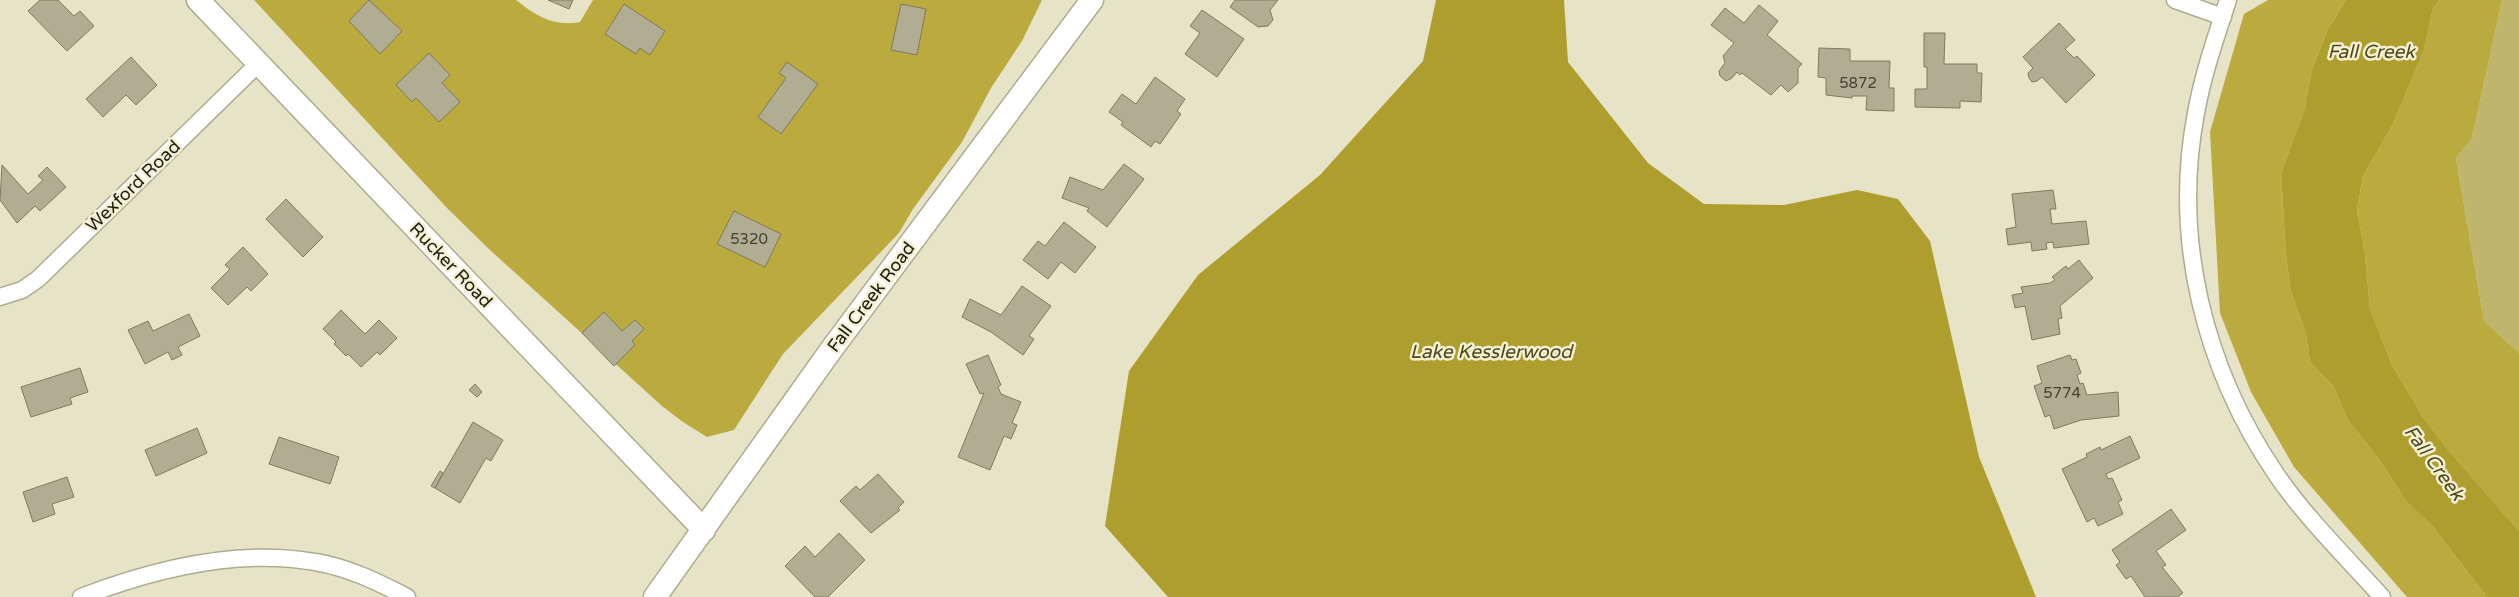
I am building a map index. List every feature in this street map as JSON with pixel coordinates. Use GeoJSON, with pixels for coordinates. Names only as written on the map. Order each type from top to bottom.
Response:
{"type":"FeatureCollection","features":[{"type":"Feature","properties":{"kind":"main road","name":"Rucker Road"},"geometry":{"type":"LineString","coordinates":[[198,0],[704,530]]}},
{"type":"Feature","properties":{"kind":"main road","name":"Fall Creek Road"},"geometry":{"type":"LineString","coordinates":[[655,597],[831,350],[1092,0]]}},
{"type":"Feature","properties":{"kind":"street"},"geometry":{"type":"LineString","coordinates":[[2175,0],[2223,17]]}},
{"type":"Feature","properties":{"kind":"street"},"geometry":{"type":"LineString","coordinates":[[2228,0],[2199,96],[2189,166],[2191,246],[2195,281],[2205,324],[2228,390],[2262,453],[2298,503],[2382,597]]}},
{"type":"Feature","properties":{"kind":"street","name":"Wexford Road"},"geometry":{"type":"LineString","coordinates":[[0,297],[22,290],[38,280],[259,63]]}},
{"type":"Feature","properties":{"kind":"street"},"geometry":{"type":"LineString","coordinates":[[81,597],[167,571],[217,561],[264,556],[316,562],[339,568],[375,581],[406,597]]}},
{"type":"Feature","properties":{"kind":"shaded area"},"geometry":{"type":"Polygon","coordinates":[[[254,0],[516,0],[546,19],[571,23],[580,22],[593,0],[1042,0],[1022,41],[991,88],[962,142],[913,209],[899,233],[783,354],[734,430],[707,437],[662,406],[490,250],[448,209],[254,0]]]}},
{"type":"Feature","properties":{"kind":"shaded area"},"geometry":{"type":"Polygon","coordinates":[[[2268,0],[2346,0],[2328,29],[2312,69],[2305,108],[2281,173],[2286,256],[2291,292],[2306,334],[2310,362],[2333,386],[2348,420],[2381,462],[2406,501],[2434,528],[2487,597],[2407,597],[2294,467],[2251,392],[2220,313],[2210,132],[2244,14],[2268,0]]]}},
{"type":"Feature","properties":{"kind":"shaded area"},"geometry":{"type":"Polygon","coordinates":[[[2440,0],[2502,0],[2472,138],[2456,158],[2484,321],[2519,353],[2519,531],[2449,451],[2423,417],[2392,365],[2370,309],[2365,254],[2357,210],[2363,176],[2393,124],[2424,50],[2433,8],[2440,0]]]}},
{"type":"Feature","properties":{"kind":"shaded area"},"geometry":{"type":"Polygon","coordinates":[[[2502,0],[2519,0],[2519,353],[2484,321],[2456,158],[2472,138],[2502,0]]]}},
{"type":"Feature","properties":{"kind":"water","name":"Lake Kesslerwood"},"geometry":{"type":"Polygon","coordinates":[[[1436,0],[1564,0],[1568,62],[1648,163],[1704,204],[1784,205],[1857,190],[1898,199],[1930,241],[1979,457],[2036,597],[1168,597],[1105,526],[1129,371],[1198,275],[1320,175],[1423,61],[1436,0]]]}},
{"type":"Feature","properties":{"kind":"water","name":"Fall Creek"},"geometry":{"type":"Polygon","coordinates":[[[2346,0],[2440,0],[2433,8],[2424,50],[2393,124],[2363,176],[2357,210],[2365,254],[2370,309],[2392,365],[2423,417],[2449,451],[2519,531],[2519,597],[2487,597],[2434,528],[2406,501],[2381,462],[2348,420],[2333,386],[2310,362],[2306,334],[2291,292],[2286,256],[2281,173],[2305,108],[2312,69],[2328,29],[2346,0]]]}},
{"type":"Feature","properties":{"kind":"building"},"geometry":{"type":"Polygon","coordinates":[[[40,0],[58,0],[74,16],[80,11],[94,26],[67,51],[28,11],[40,0]]]}},
{"type":"Feature","properties":{"kind":"building"},"geometry":{"type":"Polygon","coordinates":[[[369,0],[402,31],[380,54],[349,21],[369,0]]]}},
{"type":"Feature","properties":{"kind":"building"},"geometry":{"type":"Polygon","coordinates":[[[548,0],[573,0],[569,9],[548,0]]]}},
{"type":"Feature","properties":{"kind":"building"},"geometry":{"type":"Polygon","coordinates":[[[1235,0],[1278,0],[1270,10],[1273,20],[1268,26],[1258,27],[1230,7],[1235,0]]]}},
{"type":"Feature","properties":{"kind":"building"},"geometry":{"type":"Polygon","coordinates":[[[624,4],[665,31],[650,55],[640,48],[636,54],[605,34],[624,4]]]}},
{"type":"Feature","properties":{"kind":"building"},"geometry":{"type":"Polygon","coordinates":[[[901,4],[926,9],[917,55],[891,50],[901,4]]]}},
{"type":"Feature","properties":{"kind":"building"},"geometry":{"type":"Polygon","coordinates":[[[1759,5],[1778,21],[1767,35],[1802,64],[1798,68],[1798,83],[1788,92],[1781,85],[1771,95],[1742,73],[1740,75],[1737,72],[1726,81],[1720,76],[1719,71],[1725,63],[1723,56],[1734,43],[1711,25],[1725,8],[1744,23],[1759,5]]]}},
{"type":"Feature","properties":{"kind":"building"},"geometry":{"type":"Polygon","coordinates":[[[1202,10],[1244,39],[1217,77],[1185,54],[1200,33],[1190,26],[1202,10]]]}},
{"type":"Feature","properties":{"kind":"building"},"geometry":{"type":"Polygon","coordinates":[[[2059,23],[2075,40],[2065,49],[2074,58],[2077,56],[2095,75],[2066,103],[2042,77],[2032,82],[2028,73],[2033,68],[2023,57],[2059,23]]]}},
{"type":"Feature","properties":{"kind":"building"},"geometry":{"type":"Polygon","coordinates":[[[1924,33],[1945,33],[1944,64],[1977,64],[1977,73],[1982,73],[1981,102],[1960,101],[1960,108],[1915,107],[1915,89],[1927,89],[1927,67],[1924,67],[1924,33]]]}},
{"type":"Feature","properties":{"kind":"building"},"geometry":{"type":"Polygon","coordinates":[[[1819,48],[1850,49],[1850,61],[1890,61],[1889,88],[1894,88],[1894,111],[1866,110],[1867,96],[1852,96],[1852,98],[1826,95],[1826,78],[1818,77],[1819,48]]]}},
{"type":"Feature","properties":{"kind":"building"},"geometry":{"type":"Polygon","coordinates":[[[429,53],[450,75],[442,83],[460,102],[439,122],[416,98],[412,102],[396,85],[429,53]]]}},
{"type":"Feature","properties":{"kind":"building"},"geometry":{"type":"Polygon","coordinates":[[[131,57],[157,85],[136,105],[126,95],[103,117],[86,99],[131,57]]]}},
{"type":"Feature","properties":{"kind":"building"},"geometry":{"type":"Polygon","coordinates":[[[787,62],[818,84],[781,134],[758,117],[786,78],[779,73],[787,62]]]}},
{"type":"Feature","properties":{"kind":"building"},"geometry":{"type":"Polygon","coordinates":[[[1155,77],[1185,99],[1177,111],[1181,114],[1160,144],[1155,141],[1151,147],[1121,125],[1123,122],[1109,112],[1122,94],[1136,104],[1155,77]]]}},
{"type":"Feature","properties":{"kind":"building"},"geometry":{"type":"Polygon","coordinates":[[[1124,164],[1144,179],[1107,227],[1087,211],[1089,208],[1062,198],[1070,177],[1103,190],[1124,164]]]}},
{"type":"Feature","properties":{"kind":"building"},"geometry":{"type":"Polygon","coordinates":[[[2,165],[28,194],[43,180],[38,176],[47,167],[66,187],[40,211],[35,206],[17,223],[0,200],[2,165]]]}},
{"type":"Feature","properties":{"kind":"building"},"geometry":{"type":"Polygon","coordinates":[[[2053,190],[2056,209],[2050,209],[2052,224],[2086,221],[2089,244],[2054,248],[2053,242],[2046,243],[2047,249],[2032,251],[2031,242],[2008,245],[2006,229],[2016,227],[2012,194],[2053,190]]]}},
{"type":"Feature","properties":{"kind":"building"},"geometry":{"type":"Polygon","coordinates":[[[286,199],[323,237],[303,257],[266,219],[286,199]]]}},
{"type":"Feature","properties":{"kind":"building"},"geometry":{"type":"Polygon","coordinates":[[[734,211],[781,234],[765,267],[717,244],[734,211]]]}},
{"type":"Feature","properties":{"kind":"building"},"geometry":{"type":"Polygon","coordinates":[[[1064,222],[1096,247],[1075,273],[1061,262],[1048,279],[1023,260],[1038,241],[1045,246],[1064,222]]]}},
{"type":"Feature","properties":{"kind":"building"},"geometry":{"type":"Polygon","coordinates":[[[243,247],[268,274],[251,291],[247,287],[228,305],[211,288],[230,269],[225,265],[243,247]]]}},
{"type":"Feature","properties":{"kind":"building"},"geometry":{"type":"Polygon","coordinates":[[[2079,260],[2093,278],[2060,306],[2062,318],[2058,319],[2060,334],[2032,340],[2025,306],[2015,308],[2012,295],[2023,293],[2021,287],[2050,283],[2055,280],[2052,277],[2066,266],[2068,269],[2079,260]]]}},
{"type":"Feature","properties":{"kind":"building"},"geometry":{"type":"Polygon","coordinates":[[[1022,286],[1051,306],[1029,336],[1034,339],[1023,355],[991,332],[962,317],[970,299],[1001,315],[1022,286]]]}},
{"type":"Feature","properties":{"kind":"building"},"geometry":{"type":"Polygon","coordinates":[[[341,310],[365,334],[379,320],[397,338],[380,355],[377,352],[361,367],[334,344],[336,342],[323,329],[341,310]]]}},
{"type":"Feature","properties":{"kind":"building"},"geometry":{"type":"Polygon","coordinates":[[[604,312],[622,331],[635,320],[644,329],[632,341],[635,345],[614,366],[582,333],[604,312]]]}},
{"type":"Feature","properties":{"kind":"building"},"geometry":{"type":"Polygon","coordinates":[[[189,314],[200,336],[178,347],[182,355],[172,360],[168,352],[145,364],[128,330],[148,321],[153,331],[189,314]]]}},
{"type":"Feature","properties":{"kind":"building"},"geometry":{"type":"Polygon","coordinates":[[[988,355],[1001,385],[998,387],[1001,394],[1021,402],[1012,423],[1017,425],[1011,439],[1004,436],[990,470],[958,457],[984,393],[980,394],[966,364],[988,355]]]}},
{"type":"Feature","properties":{"kind":"building"},"geometry":{"type":"Polygon","coordinates":[[[2070,355],[2072,360],[2076,359],[2081,373],[2077,375],[2080,384],[2083,383],[2087,395],[2118,392],[2119,416],[2081,420],[2054,429],[2050,415],[2045,417],[2034,386],[2042,383],[2037,366],[2070,355]]]}},
{"type":"Feature","properties":{"kind":"building"},"geometry":{"type":"Polygon","coordinates":[[[80,368],[88,392],[70,398],[72,404],[31,417],[21,387],[80,368]]]}},
{"type":"Feature","properties":{"kind":"building"},"geometry":{"type":"Polygon","coordinates":[[[475,384],[482,392],[477,397],[469,390],[475,384]]]}},
{"type":"Feature","properties":{"kind":"building"},"geometry":{"type":"Polygon","coordinates":[[[473,422],[503,440],[491,461],[486,458],[460,503],[435,488],[473,422]]]}},
{"type":"Feature","properties":{"kind":"building"},"geometry":{"type":"Polygon","coordinates":[[[197,428],[207,453],[156,476],[145,450],[197,428]]]}},
{"type":"Feature","properties":{"kind":"building"},"geometry":{"type":"Polygon","coordinates":[[[2130,436],[2140,458],[2106,474],[2108,479],[2112,478],[2122,500],[2118,502],[2123,514],[2098,526],[2094,518],[2087,522],[2062,469],[2087,457],[2086,454],[2100,447],[2101,450],[2130,436]]]}},
{"type":"Feature","properties":{"kind":"building"},"geometry":{"type":"Polygon","coordinates":[[[279,437],[339,457],[330,484],[269,464],[279,437]]]}},
{"type":"Feature","properties":{"kind":"building"},"geometry":{"type":"Polygon","coordinates":[[[440,471],[443,473],[435,488],[431,486],[440,471]]]}},
{"type":"Feature","properties":{"kind":"building"},"geometry":{"type":"Polygon","coordinates":[[[878,474],[904,502],[898,508],[900,510],[871,533],[840,501],[856,486],[860,490],[878,474]]]}},
{"type":"Feature","properties":{"kind":"building"},"geometry":{"type":"Polygon","coordinates":[[[67,477],[74,497],[52,504],[55,514],[33,522],[23,492],[67,477]]]}},
{"type":"Feature","properties":{"kind":"building"},"geometry":{"type":"Polygon","coordinates":[[[2171,509],[2186,530],[2156,551],[2166,565],[2162,567],[2183,593],[2177,597],[2145,597],[2131,576],[2126,579],[2116,565],[2120,562],[2112,550],[2171,509]]]}},
{"type":"Feature","properties":{"kind":"building"},"geometry":{"type":"Polygon","coordinates":[[[839,533],[865,560],[828,597],[815,597],[785,566],[805,546],[815,557],[839,533]]]}}]}
